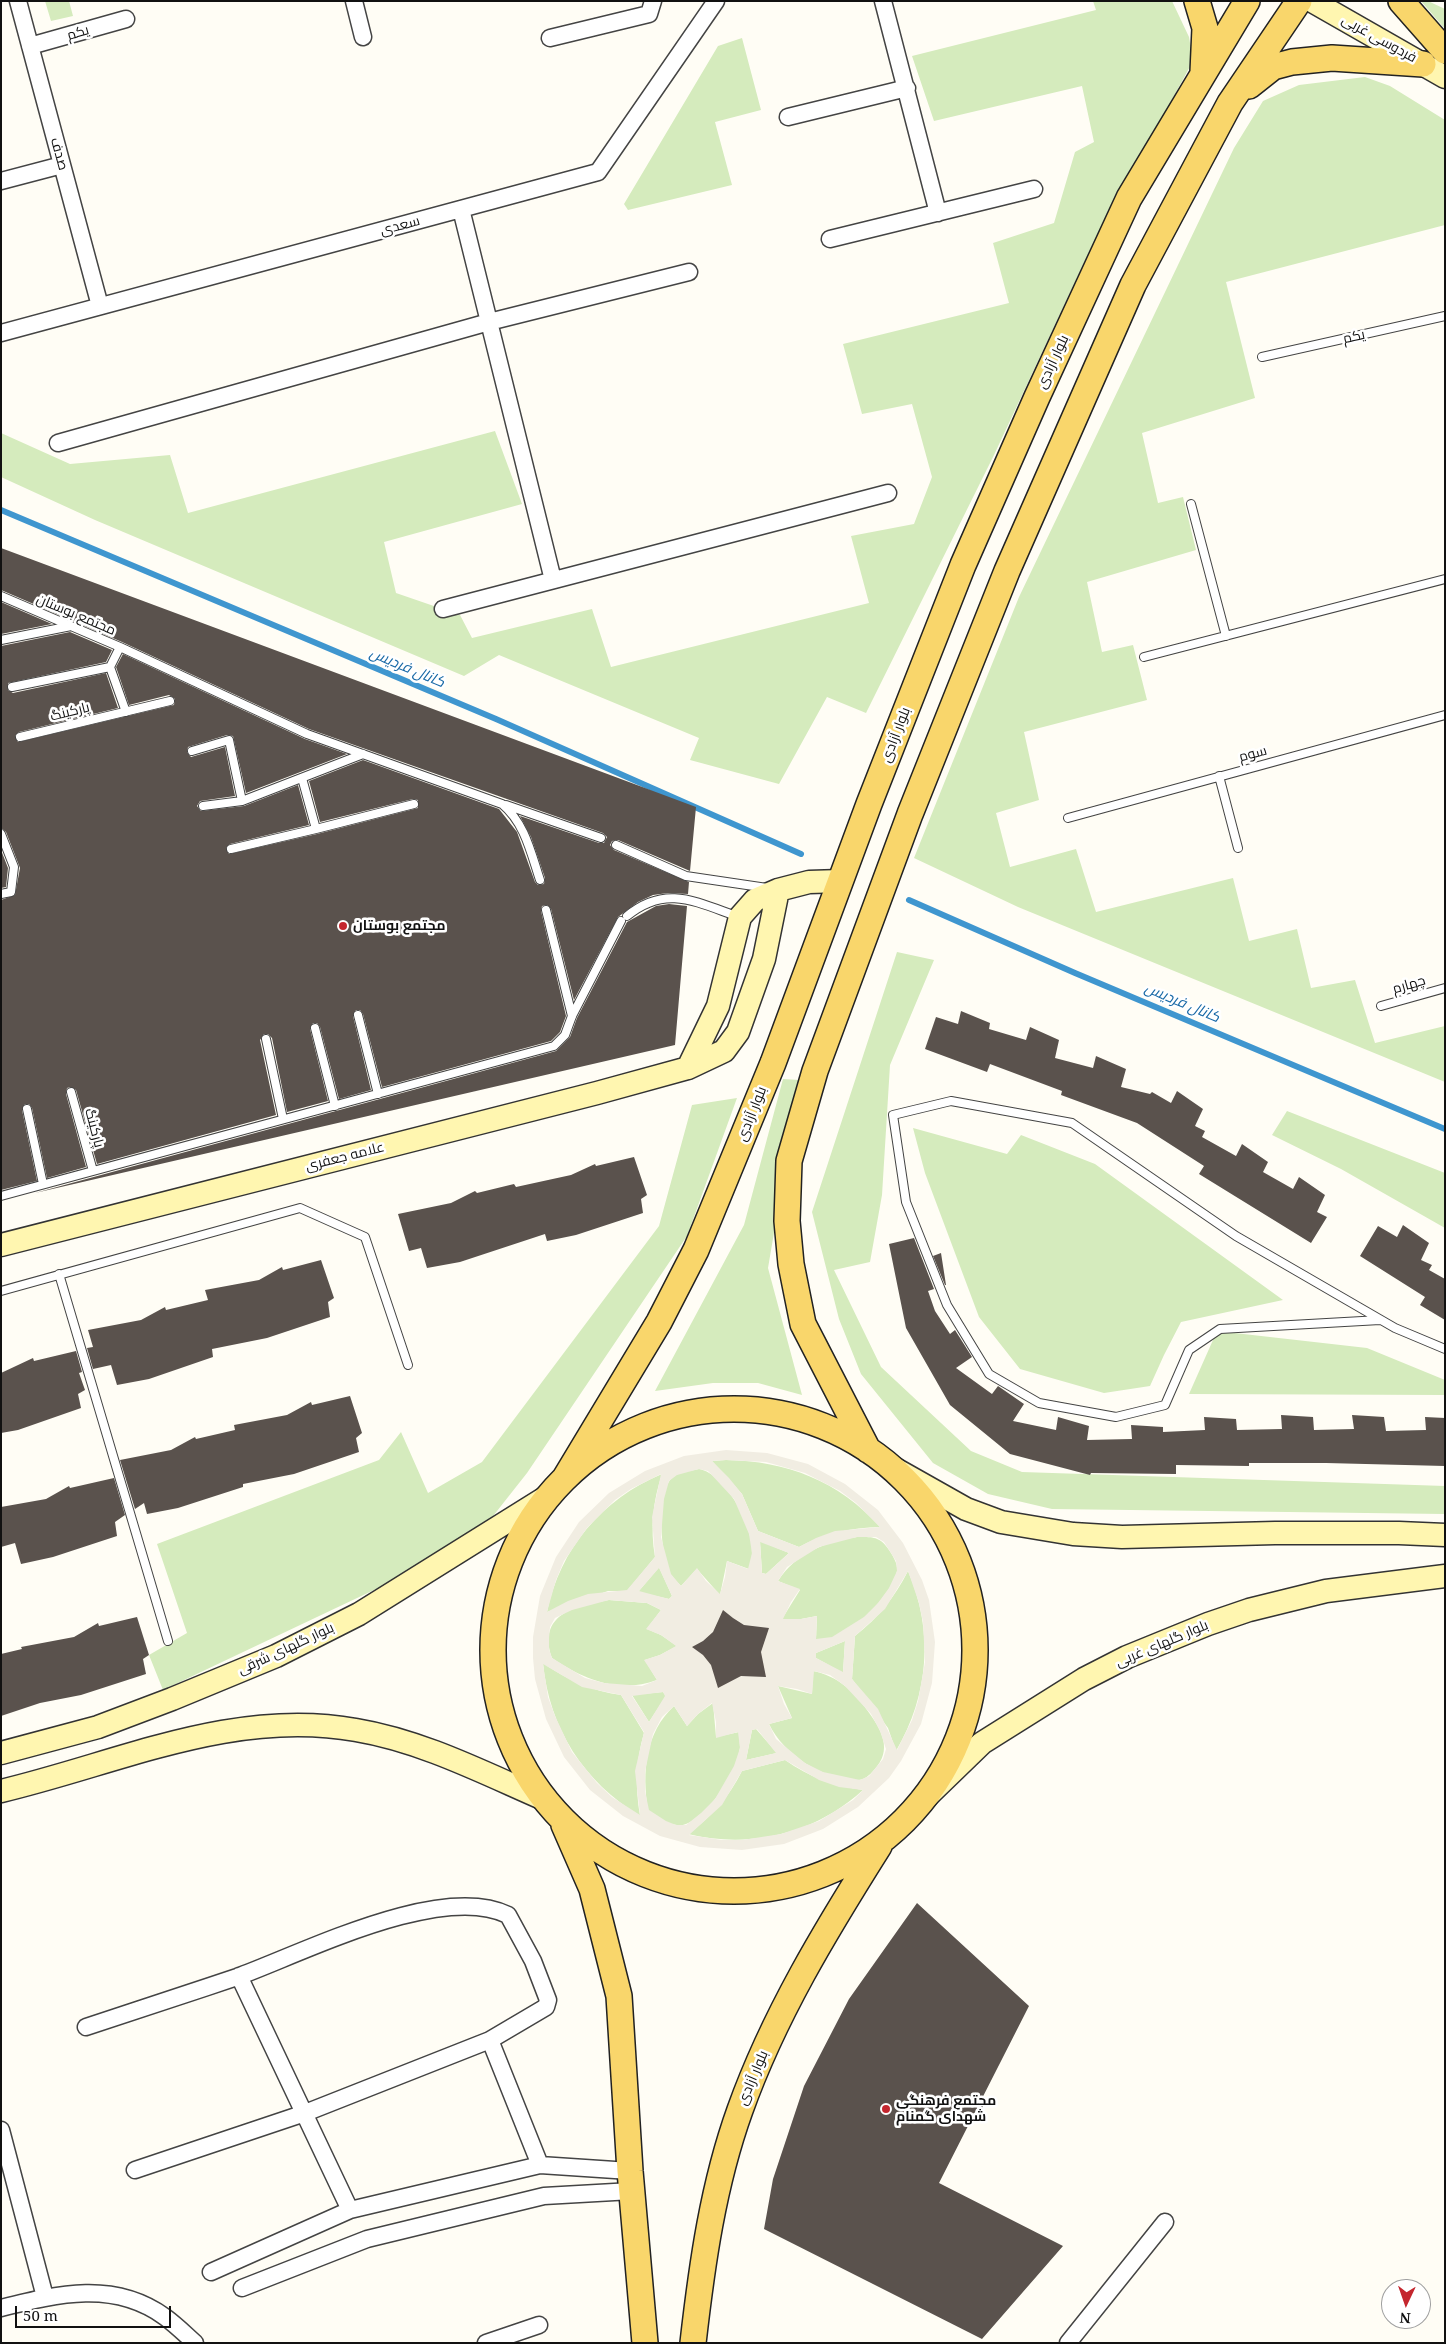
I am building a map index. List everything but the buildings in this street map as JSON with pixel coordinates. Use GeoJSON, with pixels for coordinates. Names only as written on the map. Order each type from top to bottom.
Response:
{"type":"FeatureCollection","features":[{"type":"Feature","properties":{"kind":"main road"},"geometry":{"type":"LineString","coordinates":[[1197,1],[1205,28],[1202,78]]}},
{"type":"Feature","properties":{"kind":"main road","name":"بلوار آزادی"},"geometry":{"type":"LineString","coordinates":[[565,1478],[659,1322],[696,1250],[773,1063],[963,565],[1037,397],[1129,198],[1247,1]]}},
{"type":"Feature","properties":{"kind":"main road"},"geometry":{"type":"LineString","coordinates":[[868,1450],[803,1324],[791,1264],[787,1221],[789,1161],[818,1062],[910,814],[1007,571],[1133,285],[1230,103],[1299,1]]}},
{"type":"Feature","properties":{"kind":"main road","name":"فردوسی غربی"},"geometry":{"type":"LineString","coordinates":[[1312,1],[1445,77]]}},
{"type":"Feature","properties":{"kind":"main road"},"geometry":{"type":"LineString","coordinates":[[1401,1],[1445,50]]}},
{"type":"Feature","properties":{"kind":"main road"},"geometry":{"type":"LineString","coordinates":[[1230,103],[1273,67],[1292,62],[1332,58],[1423,64]]}},
{"type":"Feature","properties":{"kind":"main road"},"geometry":{"type":"LineString","coordinates":[[688,1068],[718,1006],[740,917],[755,900],[778,890],[809,882],[842,881]]}},
{"type":"Feature","properties":{"kind":"main road","name":"علامه جعفری"},"geometry":{"type":"LineString","coordinates":[[1,1245],[588,1096],[688,1068],[724,1051],[738,1032],[764,959],[778,890]]}},
{"type":"Feature","properties":{"kind":"main road"},"geometry":{"type":"LineString","coordinates":[[888,1464],[923,1500],[951,1543],[968,1590],[973,1615],[975,1665],[967,1715],[948,1762],[920,1803],[884,1839],[841,1866],[794,1883],[752,1890],[718,1890],[669,1882],[622,1863],[586,1840],[561,1818],[544,1799],[530,1778],[507,1734],[495,1685],[492,1643],[496,1610],[509,1561],[528,1524],[548,1496],[565,1478],[604,1446],[650,1424],[699,1412],[749,1410],[799,1418],[846,1436],[888,1464],[974,1512],[1000,1522],[1073,1534],[1122,1537],[1275,1532],[1445,1535]]}},
{"type":"Feature","properties":{"kind":"main road","name":"بلوار گلهای شرقی"},"geometry":{"type":"LineString","coordinates":[[1,1753],[98,1727],[276,1656],[359,1614],[548,1496]]}},
{"type":"Feature","properties":{"kind":"main road","name":"بلوار گلهای غربی"},"geometry":{"type":"LineString","coordinates":[[920,1803],[982,1743],[1076,1683],[1127,1658],[1208,1624],[1249,1610],[1326,1591],[1445,1576]]}},
{"type":"Feature","properties":{"kind":"main road"},"geometry":{"type":"LineString","coordinates":[[1,1791],[196,1736],[256,1726],[318,1725],[386,1736],[451,1758],[544,1799]]}},
{"type":"Feature","properties":{"kind":"main road"},"geometry":{"type":"LineString","coordinates":[[561,1818],[592,1889],[618,1996],[645,2343]]}},
{"type":"Feature","properties":{"kind":"main road","name":"بلوار آزادی"},"geometry":{"type":"LineString","coordinates":[[693,2343],[703,2252],[721,2171],[740,2110],[774,2028],[818,1944],[884,1839]]}},
{"type":"Feature","properties":{"kind":"street","name":"صدف"},"geometry":{"type":"LineString","coordinates":[[18,1],[100,306]]}},
{"type":"Feature","properties":{"kind":"street"},"geometry":{"type":"LineString","coordinates":[[354,1],[363,37]]}},
{"type":"Feature","properties":{"kind":"street"},"geometry":{"type":"LineString","coordinates":[[550,38],[649,14],[653,1]]}},
{"type":"Feature","properties":{"kind":"street"},"geometry":{"type":"LineString","coordinates":[[883,1],[938,213]]}},
{"type":"Feature","properties":{"kind":"street","name":"سعدی"},"geometry":{"type":"LineString","coordinates":[[1,333],[598,172],[719,2]]}},
{"type":"Feature","properties":{"kind":"street","name":"یکم"},"geometry":{"type":"LineString","coordinates":[[30,46],[126,19]]}},
{"type":"Feature","properties":{"kind":"street"},"geometry":{"type":"LineString","coordinates":[[788,117],[907,88]]}},
{"type":"Feature","properties":{"kind":"street"},"geometry":{"type":"LineString","coordinates":[[1,181],[62,165]]}},
{"type":"Feature","properties":{"kind":"street"},"geometry":{"type":"LineString","coordinates":[[830,239],[1034,189]]}},
{"type":"Feature","properties":{"kind":"street"},"geometry":{"type":"LineString","coordinates":[[461,209],[553,580]]}},
{"type":"Feature","properties":{"kind":"street"},"geometry":{"type":"LineString","coordinates":[[58,443],[489,322],[689,272]]}},
{"type":"Feature","properties":{"kind":"street"},"geometry":{"type":"LineString","coordinates":[[444,609],[888,493]]}},
{"type":"Feature","properties":{"kind":"street"},"geometry":{"type":"LineString","coordinates":[[86,2027],[239,1976],[347,1933],[431,1908],[464,1906],[502,1912],[508,1915],[533,1962],[548,2000],[546,2007],[490,2040],[305,2113],[135,2170]]}},
{"type":"Feature","properties":{"kind":"street"},"geometry":{"type":"LineString","coordinates":[[239,1976],[350,2210]]}},
{"type":"Feature","properties":{"kind":"street"},"geometry":{"type":"LineString","coordinates":[[490,2040],[540,2165]]}},
{"type":"Feature","properties":{"kind":"street"},"geometry":{"type":"LineString","coordinates":[[1,2130],[45,2297]]}},
{"type":"Feature","properties":{"kind":"street"},"geometry":{"type":"LineString","coordinates":[[211,2272],[350,2210],[540,2165],[631,2181]]}},
{"type":"Feature","properties":{"kind":"street"},"geometry":{"type":"LineString","coordinates":[[242,2288],[376,2237],[544,2196],[631,2181]]}},
{"type":"Feature","properties":{"kind":"street"},"geometry":{"type":"LineString","coordinates":[[1068,2343],[1165,2222]]}},
{"type":"Feature","properties":{"kind":"street"},"geometry":{"type":"LineString","coordinates":[[1,2308],[45,2297],[86,2292],[128,2298],[165,2317],[195,2343]]}},
{"type":"Feature","properties":{"kind":"street"},"geometry":{"type":"LineString","coordinates":[[486,2343],[539,2325]]}},
{"type":"Feature","properties":{"kind":"lane","name":"یکم"},"geometry":{"type":"LineString","coordinates":[[1262,357],[1445,316]]}},
{"type":"Feature","properties":{"kind":"lane"},"geometry":{"type":"LineString","coordinates":[[1191,504],[1226,636]]}},
{"type":"Feature","properties":{"kind":"lane"},"geometry":{"type":"LineString","coordinates":[[1144,657],[1445,579]]}},
{"type":"Feature","properties":{"kind":"lane","name":"مجتمع بوستان"},"geometry":{"type":"LineString","coordinates":[[1,596],[120,647],[307,734],[601,838]]}},
{"type":"Feature","properties":{"kind":"lane"},"geometry":{"type":"LineString","coordinates":[[1,640],[71,626]]}},
{"type":"Feature","properties":{"kind":"lane"},"geometry":{"type":"LineString","coordinates":[[120,647],[110,667],[126,712]]}},
{"type":"Feature","properties":{"kind":"lane"},"geometry":{"type":"LineString","coordinates":[[12,687],[110,667]]}},
{"type":"Feature","properties":{"kind":"lane","name":"پارکینگ"},"geometry":{"type":"LineString","coordinates":[[20,737],[170,701]]}},
{"type":"Feature","properties":{"kind":"lane","name":"سوم"},"geometry":{"type":"LineString","coordinates":[[1068,818],[1445,715]]}},
{"type":"Feature","properties":{"kind":"lane"},"geometry":{"type":"LineString","coordinates":[[192,751],[229,740],[242,801]]}},
{"type":"Feature","properties":{"kind":"lane"},"geometry":{"type":"LineString","coordinates":[[203,806],[242,801],[363,754]]}},
{"type":"Feature","properties":{"kind":"lane"},"geometry":{"type":"LineString","coordinates":[[1219,776],[1238,848]]}},
{"type":"Feature","properties":{"kind":"lane"},"geometry":{"type":"LineString","coordinates":[[302,778],[316,829]]}},
{"type":"Feature","properties":{"kind":"lane"},"geometry":{"type":"LineString","coordinates":[[231,849],[414,804]]}},
{"type":"Feature","properties":{"kind":"lane","name":"مجتمع بوستان"},"geometry":{"type":"LineString","coordinates":[[502,804],[517,818],[525,834],[540,880]]}},
{"type":"Feature","properties":{"kind":"lane"},"geometry":{"type":"LineString","coordinates":[[1,834],[14,867],[11,892],[1,894]]}},
{"type":"Feature","properties":{"kind":"lane"},"geometry":{"type":"LineString","coordinates":[[616,845],[686,876],[778,890]]}},
{"type":"Feature","properties":{"kind":"lane"},"geometry":{"type":"LineString","coordinates":[[1,1196],[554,1046],[566,1035],[572,1016],[624,919],[648,902],[673,897],[687,899],[740,917]]}},
{"type":"Feature","properties":{"kind":"lane"},"geometry":{"type":"LineString","coordinates":[[546,910],[572,1016]]}},
{"type":"Feature","properties":{"kind":"lane","name":"چهارم"},"geometry":{"type":"LineString","coordinates":[[1381,1006],[1445,988]]}},
{"type":"Feature","properties":{"kind":"lane"},"geometry":{"type":"LineString","coordinates":[[358,1015],[378,1094]]}},
{"type":"Feature","properties":{"kind":"lane"},"geometry":{"type":"LineString","coordinates":[[315,1028],[335,1106]]}},
{"type":"Feature","properties":{"kind":"lane"},"geometry":{"type":"LineString","coordinates":[[266,1039],[284,1119]]}},
{"type":"Feature","properties":{"kind":"lane","name":"پارکینگ"},"geometry":{"type":"LineString","coordinates":[[71,1092],[93,1171]]}},
{"type":"Feature","properties":{"kind":"lane"},"geometry":{"type":"LineString","coordinates":[[1380,1320],[1220,1329],[1189,1350],[1165,1405],[1116,1417],[1039,1404],[989,1374],[947,1305],[906,1202],[893,1115],[951,1101],[1072,1123],[1236,1236],[1380,1320],[1445,1349]]}},
{"type":"Feature","properties":{"kind":"lane"},"geometry":{"type":"LineString","coordinates":[[26,1109],[43,1184]]}},
{"type":"Feature","properties":{"kind":"lane"},"geometry":{"type":"LineString","coordinates":[[1,1292],[59,1274],[300,1208],[364,1237],[408,1365]]}},
{"type":"Feature","properties":{"kind":"lane"},"geometry":{"type":"LineString","coordinates":[[59,1274],[168,1641]]}},
{"type":"Feature","properties":{"kind":"green space"},"geometry":{"type":"Polygon","coordinates":[[[45,1],[69,1],[73,16],[51,21],[45,1]]]}},
{"type":"Feature","properties":{"kind":"green space"},"geometry":{"type":"Polygon","coordinates":[[[1093,1],[1172,1],[1189,37],[1193,61],[1090,250],[994,455],[866,713],[827,697],[779,784],[690,760],[699,738],[499,655],[464,676],[95,520],[1,477],[1,433],[70,464],[170,455],[188,513],[495,431],[522,504],[384,542],[396,593],[460,615],[472,638],[592,609],[611,667],[869,603],[851,536],[914,524],[932,477],[912,404],[862,414],[843,344],[1009,303],[993,243],[1054,223],[1075,152],[1094,142],[1082,86],[934,121],[912,56],[1096,10],[1093,1]]]}},
{"type":"Feature","properties":{"kind":"green space"},"geometry":{"type":"Polygon","coordinates":[[[1421,1],[1428,1],[1445,9],[1445,29],[1421,1]]]}},
{"type":"Feature","properties":{"kind":"green space"},"geometry":{"type":"Polygon","coordinates":[[[742,38],[761,110],[715,122],[732,185],[628,210],[624,204],[718,46],[742,38]]]}},
{"type":"Feature","properties":{"kind":"green space"},"geometry":{"type":"Polygon","coordinates":[[[1365,77],[1390,86],[1445,120],[1445,225],[1226,282],[1255,398],[1142,433],[1158,503],[1183,497],[1196,550],[1087,582],[1102,652],[1133,645],[1147,700],[1024,732],[1039,800],[996,813],[1010,867],[1076,849],[1096,912],[1233,878],[1249,941],[1297,929],[1311,988],[1355,980],[1375,1043],[1445,1026],[1445,1082],[1018,907],[914,858],[1019,597],[1234,148],[1263,101],[1299,85],[1365,77]]]}},
{"type":"Feature","properties":{"kind":"green space"},"geometry":{"type":"Polygon","coordinates":[[[897,952],[934,960],[890,1065],[882,1195],[870,1262],[834,1270],[881,1367],[971,1451],[1022,1472],[1445,1486],[1445,1514],[1052,1509],[988,1494],[933,1463],[861,1374],[839,1319],[812,1212],[897,952]]]}},
{"type":"Feature","properties":{"kind":"green space"},"geometry":{"type":"Polygon","coordinates":[[[783,1079],[800,1080],[768,1268],[802,1395],[758,1383],[713,1383],[655,1391],[744,1225],[783,1079]]]}},
{"type":"Feature","properties":{"kind":"green space"},"geometry":{"type":"Polygon","coordinates":[[[737,1098],[687,1236],[527,1473],[471,1544],[163,1690],[149,1655],[187,1633],[157,1544],[379,1460],[401,1432],[428,1493],[482,1462],[659,1226],[692,1105],[737,1098]]]}},
{"type":"Feature","properties":{"kind":"green space"},"geometry":{"type":"Polygon","coordinates":[[[1287,1111],[1445,1173],[1445,1228],[1341,1169],[1272,1135],[1287,1111]]]}},
{"type":"Feature","properties":{"kind":"green space"},"geometry":{"type":"Polygon","coordinates":[[[913,1128],[1007,1154],[1021,1135],[1095,1164],[1283,1300],[1181,1322],[1150,1386],[1104,1393],[1020,1369],[979,1317],[925,1173],[913,1128]]]}},
{"type":"Feature","properties":{"kind":"green space"},"geometry":{"type":"Polygon","coordinates":[[[1217,1331],[1367,1348],[1445,1380],[1445,1395],[1189,1394],[1217,1331]]]}},
{"type":"Feature","properties":{"kind":"green space"},"geometry":{"type":"Polygon","coordinates":[[[726,1460],[770,1464],[811,1477],[847,1497],[880,1527],[838,1532],[818,1538],[799,1547],[758,1531],[742,1494],[712,1461],[726,1460]]]}},
{"type":"Feature","properties":{"kind":"green space"},"geometry":{"type":"Polygon","coordinates":[[[699,1469],[709,1473],[728,1491],[743,1517],[751,1543],[752,1556],[749,1569],[727,1561],[720,1595],[697,1569],[681,1586],[671,1575],[664,1555],[662,1513],[666,1488],[670,1480],[676,1475],[699,1469]]]}},
{"type":"Feature","properties":{"kind":"green space"},"geometry":{"type":"Polygon","coordinates":[[[662,1474],[656,1494],[653,1515],[655,1557],[627,1591],[608,1591],[547,1612],[553,1589],[562,1567],[573,1547],[587,1529],[621,1497],[662,1474]]]}},
{"type":"Feature","properties":{"kind":"green space"},"geometry":{"type":"Polygon","coordinates":[[[857,1537],[871,1537],[886,1545],[897,1568],[894,1581],[888,1591],[871,1611],[850,1628],[831,1638],[825,1639],[816,1639],[817,1616],[801,1619],[782,1619],[800,1590],[778,1581],[785,1571],[812,1550],[834,1542],[857,1537]]]}},
{"type":"Feature","properties":{"kind":"green space"},"geometry":{"type":"Polygon","coordinates":[[[760,1541],[789,1553],[766,1574],[762,1573],[760,1541]]]}},
{"type":"Feature","properties":{"kind":"green space"},"geometry":{"type":"Polygon","coordinates":[[[659,1567],[672,1596],[669,1599],[638,1592],[659,1567]]]}},
{"type":"Feature","properties":{"kind":"green space"},"geometry":{"type":"Polygon","coordinates":[[[908,1571],[922,1617],[924,1662],[915,1708],[907,1730],[896,1751],[888,1728],[852,1679],[855,1636],[885,1606],[908,1571]]]}},
{"type":"Feature","properties":{"kind":"green space"},"geometry":{"type":"Polygon","coordinates":[[[609,1600],[647,1603],[661,1610],[647,1629],[661,1635],[677,1646],[645,1660],[657,1680],[629,1686],[616,1685],[577,1673],[552,1658],[549,1643],[550,1631],[554,1622],[572,1609],[609,1600]]]}},
{"type":"Feature","properties":{"kind":"green space"},"geometry":{"type":"Polygon","coordinates":[[[845,1641],[843,1673],[816,1658],[816,1653],[845,1641]]]}},
{"type":"Feature","properties":{"kind":"green space"},"geometry":{"type":"Polygon","coordinates":[[[543,1663],[561,1675],[580,1684],[600,1691],[621,1695],[644,1733],[639,1753],[637,1774],[640,1816],[602,1787],[586,1770],[573,1751],[553,1710],[543,1663]]]}},
{"type":"Feature","properties":{"kind":"green space"},"geometry":{"type":"Polygon","coordinates":[[[813,1671],[830,1676],[850,1690],[867,1710],[881,1732],[884,1748],[883,1755],[874,1770],[865,1778],[858,1780],[831,1776],[806,1764],[784,1746],[769,1724],[792,1718],[778,1686],[812,1694],[813,1671]]]}},
{"type":"Feature","properties":{"kind":"green space"},"geometry":{"type":"Polygon","coordinates":[[[663,1692],[666,1696],[649,1722],[632,1695],[663,1692]]]}},
{"type":"Feature","properties":{"kind":"green space"},"geometry":{"type":"Polygon","coordinates":[[[713,1703],[716,1737],[739,1732],[740,1747],[738,1757],[728,1780],[704,1812],[686,1824],[671,1824],[648,1810],[645,1782],[651,1741],[664,1717],[674,1706],[687,1726],[698,1714],[713,1703]]]}},
{"type":"Feature","properties":{"kind":"green space"},"geometry":{"type":"Polygon","coordinates":[[[756,1729],[777,1753],[746,1760],[752,1730],[756,1729]]]}},
{"type":"Feature","properties":{"kind":"green space"},"geometry":{"type":"Polygon","coordinates":[[[785,1760],[822,1780],[863,1790],[824,1818],[781,1834],[735,1840],[688,1834],[719,1806],[742,1771],[785,1760]]]}},
{"type":"Feature","properties":{"kind":"shaded area"},"geometry":{"type":"Polygon","coordinates":[[[726,1450],[767,1453],[808,1464],[845,1484],[878,1510],[903,1543],[922,1580],[929,1600],[935,1642],[932,1683],[921,1724],[901,1761],[889,1778],[858,1807],[823,1829],[784,1844],[742,1850],[700,1847],[660,1836],[623,1816],[590,1790],[564,1757],[546,1719],[535,1679],[533,1637],[540,1596],[556,1557],[579,1522],[609,1493],[645,1471],[684,1456],[726,1450]],[[712,1461],[742,1494],[758,1531],[799,1547],[835,1531],[880,1527],[856,1503],[840,1491],[805,1473],[766,1462],[712,1461]],[[699,1469],[677,1475],[669,1481],[664,1499],[661,1537],[671,1574],[681,1586],[697,1568],[706,1581],[720,1594],[727,1561],[748,1569],[752,1553],[749,1534],[734,1499],[708,1471],[699,1469]],[[661,1474],[631,1489],[615,1500],[587,1528],[564,1561],[556,1580],[547,1612],[568,1601],[588,1594],[627,1590],[655,1557],[652,1517],[661,1474]],[[857,1537],[819,1547],[787,1567],[778,1581],[800,1589],[783,1619],[801,1619],[817,1616],[816,1639],[832,1637],[864,1617],[878,1603],[889,1588],[897,1571],[896,1561],[884,1542],[876,1537],[857,1537]],[[760,1542],[762,1573],[766,1574],[789,1553],[760,1542]],[[659,1568],[639,1591],[669,1599],[672,1596],[659,1568]],[[908,1571],[885,1609],[855,1636],[852,1679],[878,1709],[897,1750],[912,1720],[918,1701],[925,1662],[923,1622],[919,1603],[908,1571]],[[609,1600],[572,1610],[555,1618],[550,1627],[549,1649],[552,1658],[585,1678],[604,1683],[642,1686],[657,1680],[644,1660],[660,1655],[676,1646],[661,1635],[646,1629],[661,1610],[647,1603],[609,1600]],[[845,1641],[816,1653],[816,1658],[843,1672],[845,1641]],[[543,1664],[548,1697],[572,1752],[597,1783],[612,1797],[640,1815],[635,1771],[644,1732],[621,1695],[582,1687],[543,1664]],[[814,1671],[812,1694],[778,1686],[784,1704],[792,1718],[769,1724],[776,1739],[805,1763],[823,1772],[860,1780],[869,1776],[883,1759],[886,1749],[880,1731],[871,1714],[845,1686],[830,1675],[814,1671]],[[663,1692],[632,1696],[649,1722],[665,1696],[663,1692]],[[712,1703],[687,1726],[674,1706],[662,1717],[653,1734],[645,1772],[645,1791],[649,1810],[666,1821],[676,1825],[686,1825],[715,1799],[734,1766],[740,1748],[738,1732],[716,1738],[716,1722],[712,1703]],[[757,1729],[752,1730],[746,1760],[776,1753],[757,1729]],[[785,1760],[742,1771],[722,1805],[689,1835],[722,1840],[742,1840],[781,1834],[819,1821],[853,1800],[863,1790],[839,1787],[819,1780],[785,1760]]]}},
{"type":"Feature","properties":{"kind":"waterway","name":"کانال فردیس"},"geometry":{"type":"LineString","coordinates":[[1,510],[496,719],[801,854]]}},
{"type":"Feature","properties":{"kind":"waterway","name":"کانال فردیس"},"geometry":{"type":"LineString","coordinates":[[909,900],[1075,973],[1445,1129]]}},
{"type":"Feature","properties":{"kind":"place","name":"مجتمع بوستان"},"geometry":{"type":"Point","coordinates":[343,926]}},
{"type":"Feature","properties":{"kind":"place","name":"مجتمع فرهنگی شهدای گمنام"},"geometry":{"type":"Point","coordinates":[886,2109]}}]}
